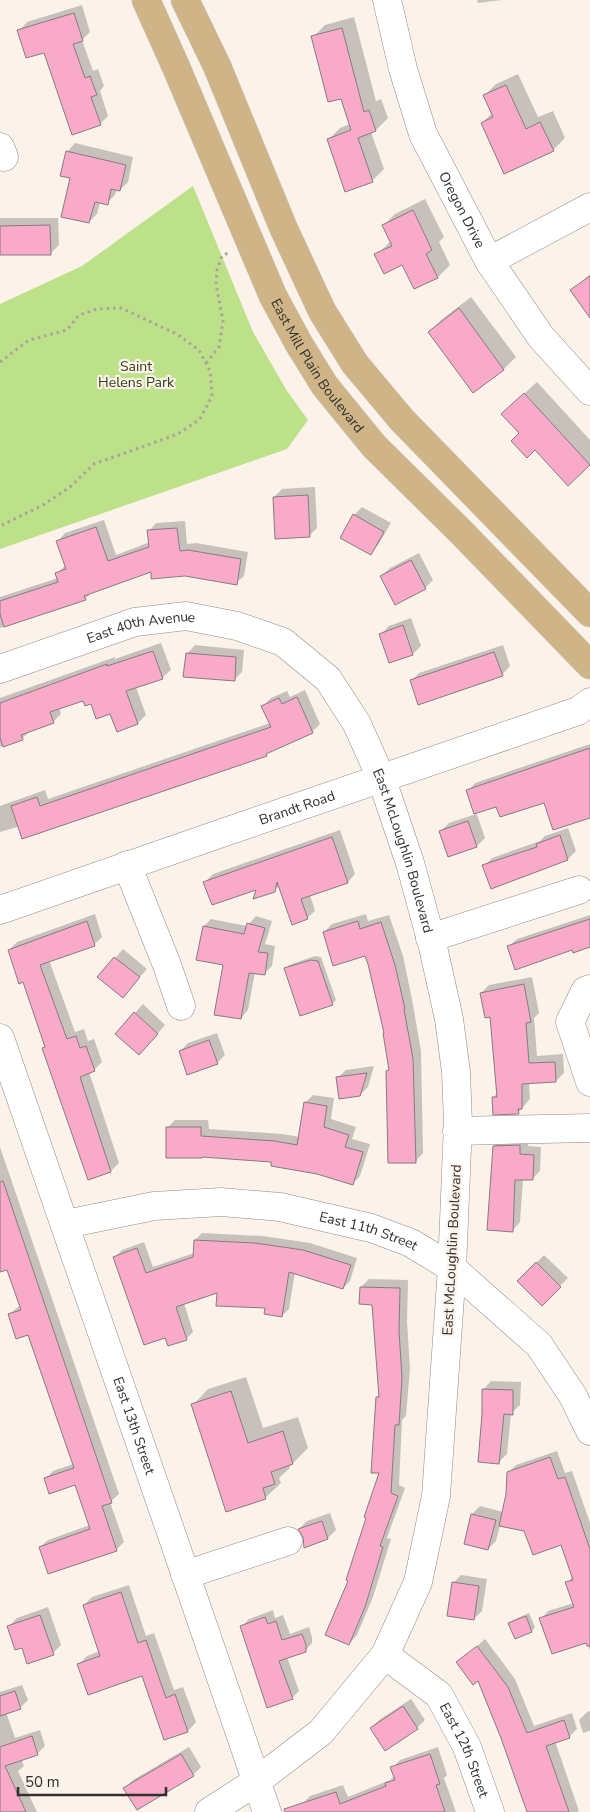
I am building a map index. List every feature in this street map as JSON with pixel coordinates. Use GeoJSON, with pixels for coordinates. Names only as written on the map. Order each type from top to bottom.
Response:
{"type":"FeatureCollection","features":[{"type":"Feature","properties":{"kind":"main road","name":"East Mill Plain Boulevard"},"geometry":{"type":"LineString","coordinates":[[146,0],[176,66],[273,296],[299,344],[325,386],[374,446],[590,665]]}},
{"type":"Feature","properties":{"kind":"main road"},"geometry":{"type":"LineString","coordinates":[[185,0],[217,66],[283,227],[322,312],[355,364],[402,420],[590,613]]}},
{"type":"Feature","properties":{"kind":"street","name":"Oregon Drive"},"geometry":{"type":"LineString","coordinates":[[387,0],[403,68],[423,134],[489,261],[541,337],[590,391]]}},
{"type":"Feature","properties":{"kind":"street"},"geometry":{"type":"LineString","coordinates":[[489,261],[590,207]]}},
{"type":"Feature","properties":{"kind":"street","name":"East 40th Avenue"},"geometry":{"type":"LineString","coordinates":[[0,669],[135,622],[186,616],[237,626],[283,642]]}},
{"type":"Feature","properties":{"kind":"street","name":"East McLoughlin Boulevard"},"geometry":{"type":"LineString","coordinates":[[208,1812],[257,1781],[320,1732],[385,1656],[418,1582],[434,1505],[452,1268],[458,1131],[456,1072],[449,1019],[410,863],[382,780],[357,724],[328,679],[283,642]]}},
{"type":"Feature","properties":{"kind":"street","name":"Brandt Road"},"geometry":{"type":"LineString","coordinates":[[0,910],[578,711],[590,702]]}},
{"type":"Feature","properties":{"kind":"street"},"geometry":{"type":"LineString","coordinates":[[127,865],[167,965],[181,1006]]}},
{"type":"Feature","properties":{"kind":"street"},"geometry":{"type":"LineString","coordinates":[[430,938],[580,890]]}},
{"type":"Feature","properties":{"kind":"street"},"geometry":{"type":"LineString","coordinates":[[590,989],[585,991],[570,1022],[590,1082]]}},
{"type":"Feature","properties":{"kind":"street","name":"East 13th Street"},"geometry":{"type":"LineString","coordinates":[[0,1038],[66,1224],[267,1812]]}},
{"type":"Feature","properties":{"kind":"street"},"geometry":{"type":"LineString","coordinates":[[458,1131],[590,1128]]}},
{"type":"Feature","properties":{"kind":"street","name":"East 11th Street"},"geometry":{"type":"LineString","coordinates":[[66,1224],[154,1206],[220,1202],[280,1207],[371,1228],[411,1243],[452,1268],[539,1345],[573,1396],[590,1431]]}},
{"type":"Feature","properties":{"kind":"street"},"geometry":{"type":"LineString","coordinates":[[185,1575],[288,1541]]}},
{"type":"Feature","properties":{"kind":"street","name":"East 12th Street"},"geometry":{"type":"LineString","coordinates":[[385,1656],[439,1696],[467,1747],[490,1812]]}},
{"type":"Feature","properties":{"kind":"path"},"geometry":{"type":"LineString","coordinates":[[206,362],[219,347],[223,321],[216,284],[217,270],[222,256],[250,243]]}},
{"type":"Feature","properties":{"kind":"path"},"geometry":{"type":"LineString","coordinates":[[0,362],[29,340],[68,330],[79,315],[97,309],[121,308],[177,334],[199,350],[210,371],[212,396],[200,419],[178,434],[94,464],[70,487],[43,505],[0,526]]}},
{"type":"Feature","properties":{"kind":"green space","name":"Saint Helens Park"},"geometry":{"type":"Polygon","coordinates":[[[193,186],[253,332],[287,391],[308,420],[287,449],[0,549],[0,304],[82,266],[193,186]]]}},
{"type":"Feature","properties":{"kind":"building"},"geometry":{"type":"Polygon","coordinates":[[[74,13],[83,41],[73,44],[85,78],[90,76],[97,95],[91,97],[101,125],[72,135],[44,53],[26,58],[17,30],[74,13]]]}},
{"type":"Feature","properties":{"kind":"building"},"geometry":{"type":"Polygon","coordinates":[[[342,28],[364,112],[369,110],[376,131],[358,138],[373,182],[345,192],[327,139],[351,130],[341,99],[328,102],[311,36],[342,28]]]}},
{"type":"Feature","properties":{"kind":"building"},"geometry":{"type":"Polygon","coordinates":[[[506,85],[526,129],[540,122],[554,151],[504,174],[481,123],[493,117],[483,95],[506,85]]]}},
{"type":"Feature","properties":{"kind":"building"},"geometry":{"type":"Polygon","coordinates":[[[66,151],[126,165],[120,191],[111,189],[108,205],[95,202],[89,223],[61,217],[70,178],[60,176],[66,151]]]}},
{"type":"Feature","properties":{"kind":"building"},"geometry":{"type":"Polygon","coordinates":[[[413,210],[432,250],[426,254],[438,278],[414,289],[402,265],[384,274],[374,254],[392,246],[382,225],[413,210]]]}},
{"type":"Feature","properties":{"kind":"building"},"geometry":{"type":"Polygon","coordinates":[[[50,225],[51,255],[0,255],[0,226],[50,225]]]}},
{"type":"Feature","properties":{"kind":"building"},"geometry":{"type":"Polygon","coordinates":[[[590,276],[590,318],[570,290],[590,276]]]}},
{"type":"Feature","properties":{"kind":"building"},"geometry":{"type":"Polygon","coordinates":[[[459,308],[504,370],[473,393],[428,332],[459,308]]]}},
{"type":"Feature","properties":{"kind":"building"},"geometry":{"type":"Polygon","coordinates":[[[524,393],[590,465],[568,486],[535,450],[527,458],[511,441],[519,433],[501,414],[524,393]]]}},
{"type":"Feature","properties":{"kind":"building"},"geometry":{"type":"Polygon","coordinates":[[[308,495],[310,537],[275,539],[273,497],[308,495]]]}},
{"type":"Feature","properties":{"kind":"building"},"geometry":{"type":"Polygon","coordinates":[[[353,514],[384,532],[371,555],[340,538],[353,514]]]}},
{"type":"Feature","properties":{"kind":"building"},"geometry":{"type":"Polygon","coordinates":[[[96,527],[108,561],[149,547],[147,530],[177,528],[180,551],[188,550],[241,559],[237,585],[185,576],[151,579],[151,572],[84,596],[86,600],[4,627],[0,614],[0,601],[58,582],[55,573],[66,569],[56,541],[96,527]]]}},
{"type":"Feature","properties":{"kind":"building"},"geometry":{"type":"Polygon","coordinates":[[[411,560],[426,589],[395,605],[380,576],[411,560]]]}},
{"type":"Feature","properties":{"kind":"building"},"geometry":{"type":"Polygon","coordinates":[[[403,625],[413,655],[389,663],[379,634],[403,625]]]}},
{"type":"Feature","properties":{"kind":"building"},"geometry":{"type":"Polygon","coordinates":[[[153,651],[163,679],[126,691],[138,724],[117,732],[110,714],[96,719],[91,704],[85,706],[83,701],[50,712],[54,723],[21,735],[23,740],[3,747],[0,737],[0,703],[107,664],[107,666],[153,651]]]}},
{"type":"Feature","properties":{"kind":"building"},"geometry":{"type":"Polygon","coordinates":[[[494,652],[503,676],[418,705],[410,680],[494,652]]]}},
{"type":"Feature","properties":{"kind":"building"},"geometry":{"type":"Polygon","coordinates":[[[186,653],[236,657],[235,681],[183,677],[186,653]]]}},
{"type":"Feature","properties":{"kind":"building"},"geometry":{"type":"Polygon","coordinates":[[[297,697],[313,733],[266,754],[267,756],[22,839],[11,806],[37,797],[40,806],[271,727],[261,706],[279,698],[282,704],[297,697]]]}},
{"type":"Feature","properties":{"kind":"building"},"geometry":{"type":"Polygon","coordinates":[[[590,748],[590,818],[553,830],[544,803],[500,817],[496,807],[474,814],[466,790],[590,748]]]}},
{"type":"Feature","properties":{"kind":"building"},"geometry":{"type":"Polygon","coordinates":[[[468,821],[477,847],[448,857],[439,831],[468,821]]]}},
{"type":"Feature","properties":{"kind":"building"},"geometry":{"type":"Polygon","coordinates":[[[560,835],[568,860],[491,889],[482,865],[537,847],[536,844],[560,835]]]}},
{"type":"Feature","properties":{"kind":"building"},"geometry":{"type":"Polygon","coordinates":[[[332,837],[348,883],[301,899],[308,919],[292,925],[277,882],[275,892],[253,899],[256,890],[212,905],[203,882],[332,837]]]}},
{"type":"Feature","properties":{"kind":"building"},"geometry":{"type":"Polygon","coordinates":[[[590,919],[590,947],[573,953],[572,950],[515,970],[507,946],[590,919]]]}},
{"type":"Feature","properties":{"kind":"building"},"geometry":{"type":"Polygon","coordinates":[[[87,921],[95,946],[40,965],[67,1039],[76,1036],[80,1048],[86,1046],[95,1071],[80,1077],[111,1172],[88,1180],[42,1048],[45,1047],[23,982],[19,984],[8,950],[87,921]]]}},
{"type":"Feature","properties":{"kind":"building"},"geometry":{"type":"Polygon","coordinates":[[[358,921],[360,929],[381,922],[395,965],[405,1009],[413,1059],[416,1163],[388,1163],[386,1071],[389,1070],[384,1033],[365,956],[333,966],[323,932],[358,921]]]}},
{"type":"Feature","properties":{"kind":"building"},"geometry":{"type":"Polygon","coordinates":[[[247,923],[265,928],[258,952],[268,953],[265,975],[249,973],[241,1019],[214,1015],[223,965],[196,960],[203,926],[244,934],[247,923]]]}},
{"type":"Feature","properties":{"kind":"building"},"geometry":{"type":"Polygon","coordinates":[[[114,957],[140,977],[123,998],[97,977],[114,957]]]}},
{"type":"Feature","properties":{"kind":"building"},"geometry":{"type":"Polygon","coordinates":[[[311,960],[318,961],[333,1005],[300,1016],[284,968],[311,960]]]}},
{"type":"Feature","properties":{"kind":"building"},"geometry":{"type":"Polygon","coordinates":[[[524,984],[531,1022],[526,1023],[529,1063],[555,1062],[556,1082],[522,1084],[522,1109],[518,1109],[519,1114],[493,1115],[492,1097],[497,1097],[490,1017],[485,1018],[480,993],[524,984]]]}},
{"type":"Feature","properties":{"kind":"building"},"geometry":{"type":"Polygon","coordinates":[[[134,1012],[158,1034],[139,1055],[115,1034],[134,1012]]]}},
{"type":"Feature","properties":{"kind":"building"},"geometry":{"type":"Polygon","coordinates":[[[209,1040],[218,1064],[187,1075],[179,1051],[209,1040]]]}},
{"type":"Feature","properties":{"kind":"building"},"geometry":{"type":"Polygon","coordinates":[[[367,1073],[360,1096],[339,1099],[336,1077],[367,1073]]]}},
{"type":"Feature","properties":{"kind":"building"},"geometry":{"type":"Polygon","coordinates":[[[304,1102],[327,1106],[324,1127],[349,1135],[345,1147],[363,1152],[353,1185],[317,1174],[271,1166],[271,1162],[202,1157],[166,1158],[166,1127],[201,1127],[201,1136],[275,1141],[297,1145],[304,1102]]]}},
{"type":"Feature","properties":{"kind":"building"},"geometry":{"type":"Polygon","coordinates":[[[520,1145],[520,1154],[534,1155],[533,1180],[515,1180],[513,1232],[487,1230],[493,1146],[520,1145]]]}},
{"type":"Feature","properties":{"kind":"building"},"geometry":{"type":"Polygon","coordinates":[[[3,1181],[112,1503],[102,1506],[117,1551],[48,1574],[39,1547],[90,1529],[75,1485],[49,1494],[44,1478],[74,1468],[28,1335],[16,1339],[8,1314],[21,1310],[7,1270],[0,1272],[0,1182],[3,1181]]]}},
{"type":"Feature","properties":{"kind":"building"},"geometry":{"type":"Polygon","coordinates":[[[194,1240],[255,1243],[303,1250],[351,1265],[343,1289],[289,1272],[282,1317],[264,1314],[265,1308],[216,1306],[217,1293],[176,1307],[187,1340],[168,1346],[165,1338],[144,1345],[113,1257],[137,1248],[146,1273],[193,1257],[194,1240]]]}},
{"type":"Feature","properties":{"kind":"building"},"geometry":{"type":"Polygon","coordinates":[[[536,1262],[561,1287],[542,1306],[517,1281],[536,1262]]]}},
{"type":"Feature","properties":{"kind":"building"},"geometry":{"type":"Polygon","coordinates":[[[360,1287],[400,1288],[399,1331],[402,1378],[399,1425],[395,1425],[391,1493],[398,1496],[380,1546],[383,1547],[365,1607],[349,1645],[325,1635],[348,1581],[346,1580],[366,1518],[364,1517],[379,1473],[371,1473],[376,1397],[379,1397],[372,1305],[359,1304],[360,1287]]]}},
{"type":"Feature","properties":{"kind":"building"},"geometry":{"type":"Polygon","coordinates":[[[482,1389],[513,1390],[513,1415],[504,1414],[499,1464],[478,1462],[482,1389]]]}},
{"type":"Feature","properties":{"kind":"building"},"geometry":{"type":"Polygon","coordinates":[[[231,1391],[248,1443],[283,1431],[293,1464],[271,1472],[275,1484],[263,1488],[266,1499],[226,1512],[191,1404],[231,1391]]]}},
{"type":"Feature","properties":{"kind":"building"},"geometry":{"type":"Polygon","coordinates":[[[550,1457],[558,1479],[565,1477],[590,1549],[590,1646],[587,1646],[586,1643],[552,1654],[539,1618],[574,1607],[565,1582],[573,1580],[561,1545],[533,1555],[524,1531],[499,1526],[506,1494],[507,1472],[550,1457]]]}},
{"type":"Feature","properties":{"kind":"building"},"geometry":{"type":"Polygon","coordinates":[[[471,1514],[496,1520],[488,1550],[464,1544],[471,1514]]]}},
{"type":"Feature","properties":{"kind":"building"},"geometry":{"type":"Polygon","coordinates":[[[322,1521],[328,1539],[304,1548],[303,1537],[298,1529],[322,1521]]]}},
{"type":"Feature","properties":{"kind":"building"},"geometry":{"type":"Polygon","coordinates":[[[452,1582],[479,1586],[474,1620],[447,1616],[452,1582]]]}},
{"type":"Feature","properties":{"kind":"building"},"geometry":{"type":"Polygon","coordinates":[[[121,1592],[138,1643],[146,1640],[166,1698],[175,1694],[188,1732],[164,1740],[142,1676],[88,1695],[77,1664],[100,1656],[83,1605],[121,1592]]]}},
{"type":"Feature","properties":{"kind":"building"},"geometry":{"type":"Polygon","coordinates":[[[40,1615],[54,1655],[27,1664],[22,1648],[15,1650],[7,1626],[40,1615]]]}},
{"type":"Feature","properties":{"kind":"building"},"geometry":{"type":"Polygon","coordinates":[[[526,1616],[532,1632],[515,1639],[508,1623],[526,1616]]]}},
{"type":"Feature","properties":{"kind":"building"},"geometry":{"type":"Polygon","coordinates":[[[265,1617],[268,1624],[276,1621],[282,1640],[302,1634],[306,1645],[306,1652],[279,1661],[293,1699],[267,1708],[240,1626],[265,1617]]]}},
{"type":"Feature","properties":{"kind":"building"},"geometry":{"type":"Polygon","coordinates":[[[477,1646],[508,1687],[527,1733],[564,1720],[570,1738],[546,1746],[569,1812],[527,1812],[501,1738],[478,1681],[473,1685],[456,1662],[477,1646]]]}},
{"type":"Feature","properties":{"kind":"building"},"geometry":{"type":"Polygon","coordinates":[[[15,1691],[21,1709],[0,1716],[0,1696],[15,1691]]]}},
{"type":"Feature","properties":{"kind":"building"},"geometry":{"type":"Polygon","coordinates":[[[403,1706],[418,1729],[385,1751],[370,1728],[403,1706]]]}},
{"type":"Feature","properties":{"kind":"building"},"geometry":{"type":"Polygon","coordinates":[[[32,1736],[38,1755],[5,1766],[26,1812],[0,1812],[0,1747],[32,1736]]]}},
{"type":"Feature","properties":{"kind":"building"},"geometry":{"type":"Polygon","coordinates":[[[181,1754],[194,1776],[137,1810],[123,1788],[181,1754]]]}},
{"type":"Feature","properties":{"kind":"building"},"geometry":{"type":"Polygon","coordinates":[[[430,1754],[440,1784],[436,1785],[445,1812],[285,1812],[284,1809],[336,1792],[340,1804],[386,1786],[385,1783],[395,1780],[390,1767],[430,1754]]]}}]}
